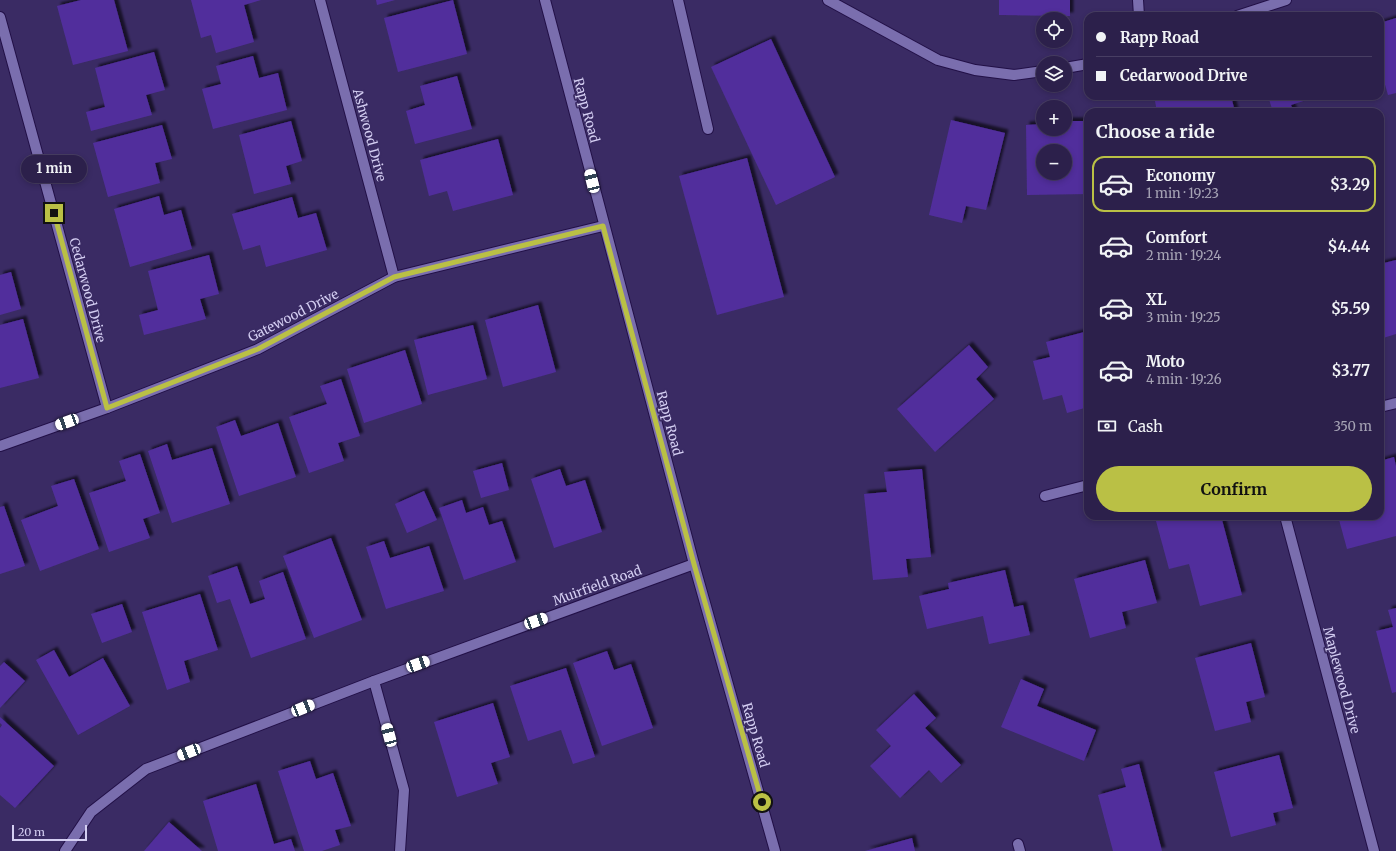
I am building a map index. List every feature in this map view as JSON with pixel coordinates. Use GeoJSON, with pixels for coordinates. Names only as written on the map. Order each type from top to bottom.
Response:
{"type":"FeatureCollection","features":[{"type":"Feature","properties":{"kind":"street","name":"Ashwood Drive"},"geometry":{"type":"LineString","coordinates":[[320,0],[394,277]]}},
{"type":"Feature","properties":{"kind":"street","name":"Rapp Road"},"geometry":{"type":"LineString","coordinates":[[545,0],[603,226],[694,564],[775,851]]}},
{"type":"Feature","properties":{"kind":"street"},"geometry":{"type":"LineString","coordinates":[[678,0],[708,129]]}},
{"type":"Feature","properties":{"kind":"street"},"geometry":{"type":"LineString","coordinates":[[828,0],[938,60],[975,70],[1014,75],[1036,72]]}},
{"type":"Feature","properties":{"kind":"street"},"geometry":{"type":"LineString","coordinates":[[1138,0],[1139,12]]}},
{"type":"Feature","properties":{"kind":"street"},"geometry":{"type":"LineString","coordinates":[[1250,12],[1286,0]]}},
{"type":"Feature","properties":{"kind":"street","name":"Cedarwood Drive"},"geometry":{"type":"LineString","coordinates":[[0,17],[107,408]]}},
{"type":"Feature","properties":{"kind":"street"},"geometry":{"type":"LineString","coordinates":[[1072,67],[1084,65]]}},
{"type":"Feature","properties":{"kind":"street","name":"Gatewood Drive"},"geometry":{"type":"LineString","coordinates":[[0,446],[107,408],[258,349],[394,277],[603,226]]}},
{"type":"Feature","properties":{"kind":"street"},"geometry":{"type":"LineString","coordinates":[[1384,406],[1396,403]]}},
{"type":"Feature","properties":{"kind":"street"},"geometry":{"type":"LineString","coordinates":[[1044,496],[1084,486]]}},
{"type":"Feature","properties":{"kind":"street","name":"Maplewood Drive"},"geometry":{"type":"LineString","coordinates":[[1286,520],[1374,851]]}},
{"type":"Feature","properties":{"kind":"street","name":"Muirfield Road"},"geometry":{"type":"LineString","coordinates":[[65,851],[91,812],[146,769],[374,681],[694,564]]}},
{"type":"Feature","properties":{"kind":"street"},"geometry":{"type":"LineString","coordinates":[[374,681],[404,790],[400,851]]}},
{"type":"Feature","properties":{"kind":"building"},"geometry":{"type":"Polygon","coordinates":[[[81,0],[114,0],[128,51],[73,65],[57,6],[81,0]]]}},
{"type":"Feature","properties":{"kind":"building"},"geometry":{"type":"Polygon","coordinates":[[[191,0],[261,0],[244,5],[254,42],[216,53],[211,35],[201,38],[191,0]]]}},
{"type":"Feature","properties":{"kind":"building"},"geometry":{"type":"Polygon","coordinates":[[[376,0],[395,0],[377,5],[376,0]]]}},
{"type":"Feature","properties":{"kind":"building"},"geometry":{"type":"Polygon","coordinates":[[[453,0],[467,54],[398,72],[384,18],[453,0]]]}},
{"type":"Feature","properties":{"kind":"building"},"geometry":{"type":"Polygon","coordinates":[[[999,0],[1070,0],[1070,12],[1036,12],[1036,16],[999,15],[999,0]]]}},
{"type":"Feature","properties":{"kind":"building"},"geometry":{"type":"Polygon","coordinates":[[[1396,18],[1396,93],[1388,95],[1384,81],[1384,22],[1396,18]]]}},
{"type":"Feature","properties":{"kind":"building"},"geometry":{"type":"Polygon","coordinates":[[[771,39],[835,177],[776,205],[711,67],[771,39]]]}},
{"type":"Feature","properties":{"kind":"building"},"geometry":{"type":"Polygon","coordinates":[[[154,52],[165,90],[146,95],[152,115],[91,131],[86,112],[105,107],[95,68],[154,52]]]}},
{"type":"Feature","properties":{"kind":"building"},"geometry":{"type":"Polygon","coordinates":[[[253,56],[259,78],[278,73],[287,110],[213,129],[202,89],[221,84],[216,66],[253,56]]]}},
{"type":"Feature","properties":{"kind":"building"},"geometry":{"type":"Polygon","coordinates":[[[457,76],[472,129],[415,144],[406,111],[425,105],[420,86],[457,76]]]}},
{"type":"Feature","properties":{"kind":"building"},"geometry":{"type":"Polygon","coordinates":[[[1232,100],[1234,108],[1156,108],[1155,101],[1232,100]]]}},
{"type":"Feature","properties":{"kind":"building"},"geometry":{"type":"Polygon","coordinates":[[[1269,100],[1307,100],[1291,105],[1292,108],[1272,108],[1269,100]]]}},
{"type":"Feature","properties":{"kind":"building"},"geometry":{"type":"Polygon","coordinates":[[[951,120],[1005,133],[986,210],[966,206],[962,223],[929,215],[951,120]]]}},
{"type":"Feature","properties":{"kind":"building"},"geometry":{"type":"Polygon","coordinates":[[[291,121],[302,161],[286,166],[291,184],[254,194],[239,135],[291,121]]]}},
{"type":"Feature","properties":{"kind":"building"},"geometry":{"type":"Polygon","coordinates":[[[1072,121],[1084,121],[1084,194],[1027,195],[1026,125],[1036,124],[1036,136],[1072,136],[1072,121]]]}},
{"type":"Feature","properties":{"kind":"building"},"geometry":{"type":"Polygon","coordinates":[[[162,125],[172,159],[155,163],[160,183],[108,197],[93,143],[162,125]]]}},
{"type":"Feature","properties":{"kind":"building"},"geometry":{"type":"Polygon","coordinates":[[[498,139],[513,195],[453,211],[447,191],[429,196],[420,160],[498,139]]]}},
{"type":"Feature","properties":{"kind":"building"},"geometry":{"type":"Polygon","coordinates":[[[747,158],[784,297],[717,315],[679,176],[747,158]]]}},
{"type":"Feature","properties":{"kind":"building"},"geometry":{"type":"Polygon","coordinates":[[[159,196],[164,215],[181,210],[192,249],[130,267],[114,209],[159,196]]]}},
{"type":"Feature","properties":{"kind":"building"},"geometry":{"type":"Polygon","coordinates":[[[292,197],[298,218],[316,213],[327,250],[266,267],[260,245],[243,250],[232,214],[292,197]]]}},
{"type":"Feature","properties":{"kind":"building"},"geometry":{"type":"Polygon","coordinates":[[[209,255],[219,294],[200,299],[206,319],[144,335],[139,315],[158,310],[148,271],[209,255]]]}},
{"type":"Feature","properties":{"kind":"building"},"geometry":{"type":"Polygon","coordinates":[[[1396,260],[1396,334],[1384,338],[1384,263],[1396,260]]]}},
{"type":"Feature","properties":{"kind":"building"},"geometry":{"type":"Polygon","coordinates":[[[11,272],[21,309],[0,315],[0,275],[11,272]]]}},
{"type":"Feature","properties":{"kind":"building"},"geometry":{"type":"Polygon","coordinates":[[[538,305],[556,372],[503,387],[485,320],[538,305]]]}},
{"type":"Feature","properties":{"kind":"building"},"geometry":{"type":"Polygon","coordinates":[[[23,319],[39,378],[0,388],[0,325],[23,319]]]}},
{"type":"Feature","properties":{"kind":"building"},"geometry":{"type":"Polygon","coordinates":[[[473,325],[487,379],[428,395],[414,340],[473,325]]]}},
{"type":"Feature","properties":{"kind":"building"},"geometry":{"type":"Polygon","coordinates":[[[1084,332],[1084,408],[1067,413],[1062,395],[1043,400],[1033,361],[1050,357],[1046,342],[1084,332]]]}},
{"type":"Feature","properties":{"kind":"building"},"geometry":{"type":"Polygon","coordinates":[[[969,345],[988,367],[976,379],[994,399],[935,452],[897,409],[969,345]]]}},
{"type":"Feature","properties":{"kind":"building"},"geometry":{"type":"Polygon","coordinates":[[[405,350],[422,404],[364,423],[347,369],[405,350]]]}},
{"type":"Feature","properties":{"kind":"building"},"geometry":{"type":"Polygon","coordinates":[[[341,379],[360,436],[338,443],[344,461],[309,473],[289,417],[327,404],[320,386],[341,379]]]}},
{"type":"Feature","properties":{"kind":"building"},"geometry":{"type":"Polygon","coordinates":[[[235,420],[241,436],[278,423],[296,477],[239,496],[216,427],[235,420]]]}},
{"type":"Feature","properties":{"kind":"building"},"geometry":{"type":"Polygon","coordinates":[[[167,444],[172,460],[212,448],[230,504],[172,523],[148,451],[167,444]]]}},
{"type":"Feature","properties":{"kind":"building"},"geometry":{"type":"Polygon","coordinates":[[[140,454],[160,513],[143,519],[150,538],[109,552],[89,493],[126,481],[119,461],[140,454]]]}},
{"type":"Feature","properties":{"kind":"building"},"geometry":{"type":"Polygon","coordinates":[[[1394,457],[1396,466],[1396,536],[1347,549],[1339,520],[1384,520],[1384,460],[1394,457]]]}},
{"type":"Feature","properties":{"kind":"building"},"geometry":{"type":"Polygon","coordinates":[[[502,463],[509,490],[481,498],[473,471],[502,463]]]}},
{"type":"Feature","properties":{"kind":"building"},"geometry":{"type":"Polygon","coordinates":[[[560,469],[566,486],[585,480],[602,532],[554,548],[531,479],[560,469]]]}},
{"type":"Feature","properties":{"kind":"building"},"geometry":{"type":"Polygon","coordinates":[[[922,469],[931,557],[906,559],[908,577],[873,580],[864,494],[887,492],[884,472],[922,469]]]}},
{"type":"Feature","properties":{"kind":"building"},"geometry":{"type":"Polygon","coordinates":[[[74,479],[99,549],[40,571],[21,520],[58,506],[51,486],[74,479]]]}},
{"type":"Feature","properties":{"kind":"building"},"geometry":{"type":"Polygon","coordinates":[[[424,491],[437,520],[407,533],[395,504],[424,491]]]}},
{"type":"Feature","properties":{"kind":"building"},"geometry":{"type":"Polygon","coordinates":[[[462,500],[466,513],[483,507],[489,525],[502,521],[516,562],[464,580],[439,508],[462,500]]]}},
{"type":"Feature","properties":{"kind":"building"},"geometry":{"type":"Polygon","coordinates":[[[4,506],[25,566],[0,574],[0,507],[4,506]]]}},
{"type":"Feature","properties":{"kind":"building"},"geometry":{"type":"Polygon","coordinates":[[[1222,520],[1242,595],[1200,606],[1189,564],[1169,569],[1156,521],[1222,520]]]}},
{"type":"Feature","properties":{"kind":"building"},"geometry":{"type":"Polygon","coordinates":[[[331,538],[362,620],[314,638],[283,556],[331,538]]]}},
{"type":"Feature","properties":{"kind":"building"},"geometry":{"type":"Polygon","coordinates":[[[384,541],[390,558],[429,546],[444,591],[386,609],[366,547],[384,541]]]}},
{"type":"Feature","properties":{"kind":"building"},"geometry":{"type":"Polygon","coordinates":[[[1145,560],[1157,603],[1122,612],[1126,628],[1090,638],[1074,579],[1145,560]]]}},
{"type":"Feature","properties":{"kind":"building"},"geometry":{"type":"Polygon","coordinates":[[[237,566],[250,604],[265,599],[259,581],[283,572],[306,639],[251,658],[230,599],[217,603],[208,576],[237,566]]]}},
{"type":"Feature","properties":{"kind":"building"},"geometry":{"type":"Polygon","coordinates":[[[1005,570],[1014,607],[1023,605],[1030,635],[989,644],[983,616],[927,629],[919,596],[949,589],[948,583],[1005,570]]]}},
{"type":"Feature","properties":{"kind":"building"},"geometry":{"type":"Polygon","coordinates":[[[200,594],[218,650],[184,661],[190,682],[167,690],[142,612],[200,594]]]}},
{"type":"Feature","properties":{"kind":"building"},"geometry":{"type":"Polygon","coordinates":[[[122,604],[132,632],[102,643],[91,614],[122,604]]]}},
{"type":"Feature","properties":{"kind":"building"},"geometry":{"type":"Polygon","coordinates":[[[1396,608],[1396,692],[1392,693],[1376,631],[1393,627],[1388,610],[1396,608]]]}},
{"type":"Feature","properties":{"kind":"building"},"geometry":{"type":"Polygon","coordinates":[[[1251,643],[1265,697],[1246,702],[1251,722],[1215,731],[1195,658],[1251,643]]]}},
{"type":"Feature","properties":{"kind":"building"},"geometry":{"type":"Polygon","coordinates":[[[54,650],[69,677],[103,658],[130,706],[78,735],[36,660],[54,650]]]}},
{"type":"Feature","properties":{"kind":"building"},"geometry":{"type":"Polygon","coordinates":[[[607,651],[614,670],[631,664],[653,728],[602,746],[573,663],[607,651]]]}},
{"type":"Feature","properties":{"kind":"building"},"geometry":{"type":"Polygon","coordinates":[[[4,662],[25,681],[0,708],[0,666],[4,662]]]}},
{"type":"Feature","properties":{"kind":"building"},"geometry":{"type":"Polygon","coordinates":[[[566,668],[595,757],[573,764],[561,730],[528,741],[510,686],[566,668]]]}},
{"type":"Feature","properties":{"kind":"building"},"geometry":{"type":"Polygon","coordinates":[[[1021,679],[1044,689],[1037,706],[1096,730],[1084,761],[1001,727],[1021,679]]]}},
{"type":"Feature","properties":{"kind":"building"},"geometry":{"type":"Polygon","coordinates":[[[914,694],[936,718],[925,728],[961,765],[941,783],[929,770],[900,798],[870,766],[891,746],[876,730],[914,694]]]}},
{"type":"Feature","properties":{"kind":"building"},"geometry":{"type":"Polygon","coordinates":[[[493,703],[510,757],[491,763],[498,784],[457,797],[434,722],[493,703]]]}},
{"type":"Feature","properties":{"kind":"building"},"geometry":{"type":"Polygon","coordinates":[[[0,717],[54,766],[15,808],[0,795],[0,728],[2,725],[0,723],[0,717]]]}},
{"type":"Feature","properties":{"kind":"building"},"geometry":{"type":"Polygon","coordinates":[[[1279,755],[1293,808],[1273,813],[1276,825],[1231,837],[1214,772],[1279,755]]]}},
{"type":"Feature","properties":{"kind":"building"},"geometry":{"type":"Polygon","coordinates":[[[310,761],[316,779],[333,773],[351,826],[335,830],[340,845],[322,851],[304,851],[278,771],[310,761]]]}},
{"type":"Feature","properties":{"kind":"building"},"geometry":{"type":"Polygon","coordinates":[[[1139,764],[1162,851],[1113,851],[1098,795],[1126,787],[1121,769],[1139,764]]]}},
{"type":"Feature","properties":{"kind":"building"},"geometry":{"type":"Polygon","coordinates":[[[256,784],[274,844],[291,839],[295,851],[218,851],[203,801],[256,784]]]}},
{"type":"Feature","properties":{"kind":"building"},"geometry":{"type":"Polygon","coordinates":[[[169,822],[202,851],[144,851],[169,822]]]}},
{"type":"Feature","properties":{"kind":"building"},"geometry":{"type":"Polygon","coordinates":[[[912,838],[915,851],[865,851],[912,838]]]}},
{"type":"Feature","properties":{"kind":"route"},"geometry":{"type":"LineString","coordinates":[[54,213],[107,408],[258,349],[394,277],[603,226],[694,564],[762,802]]}}]}
